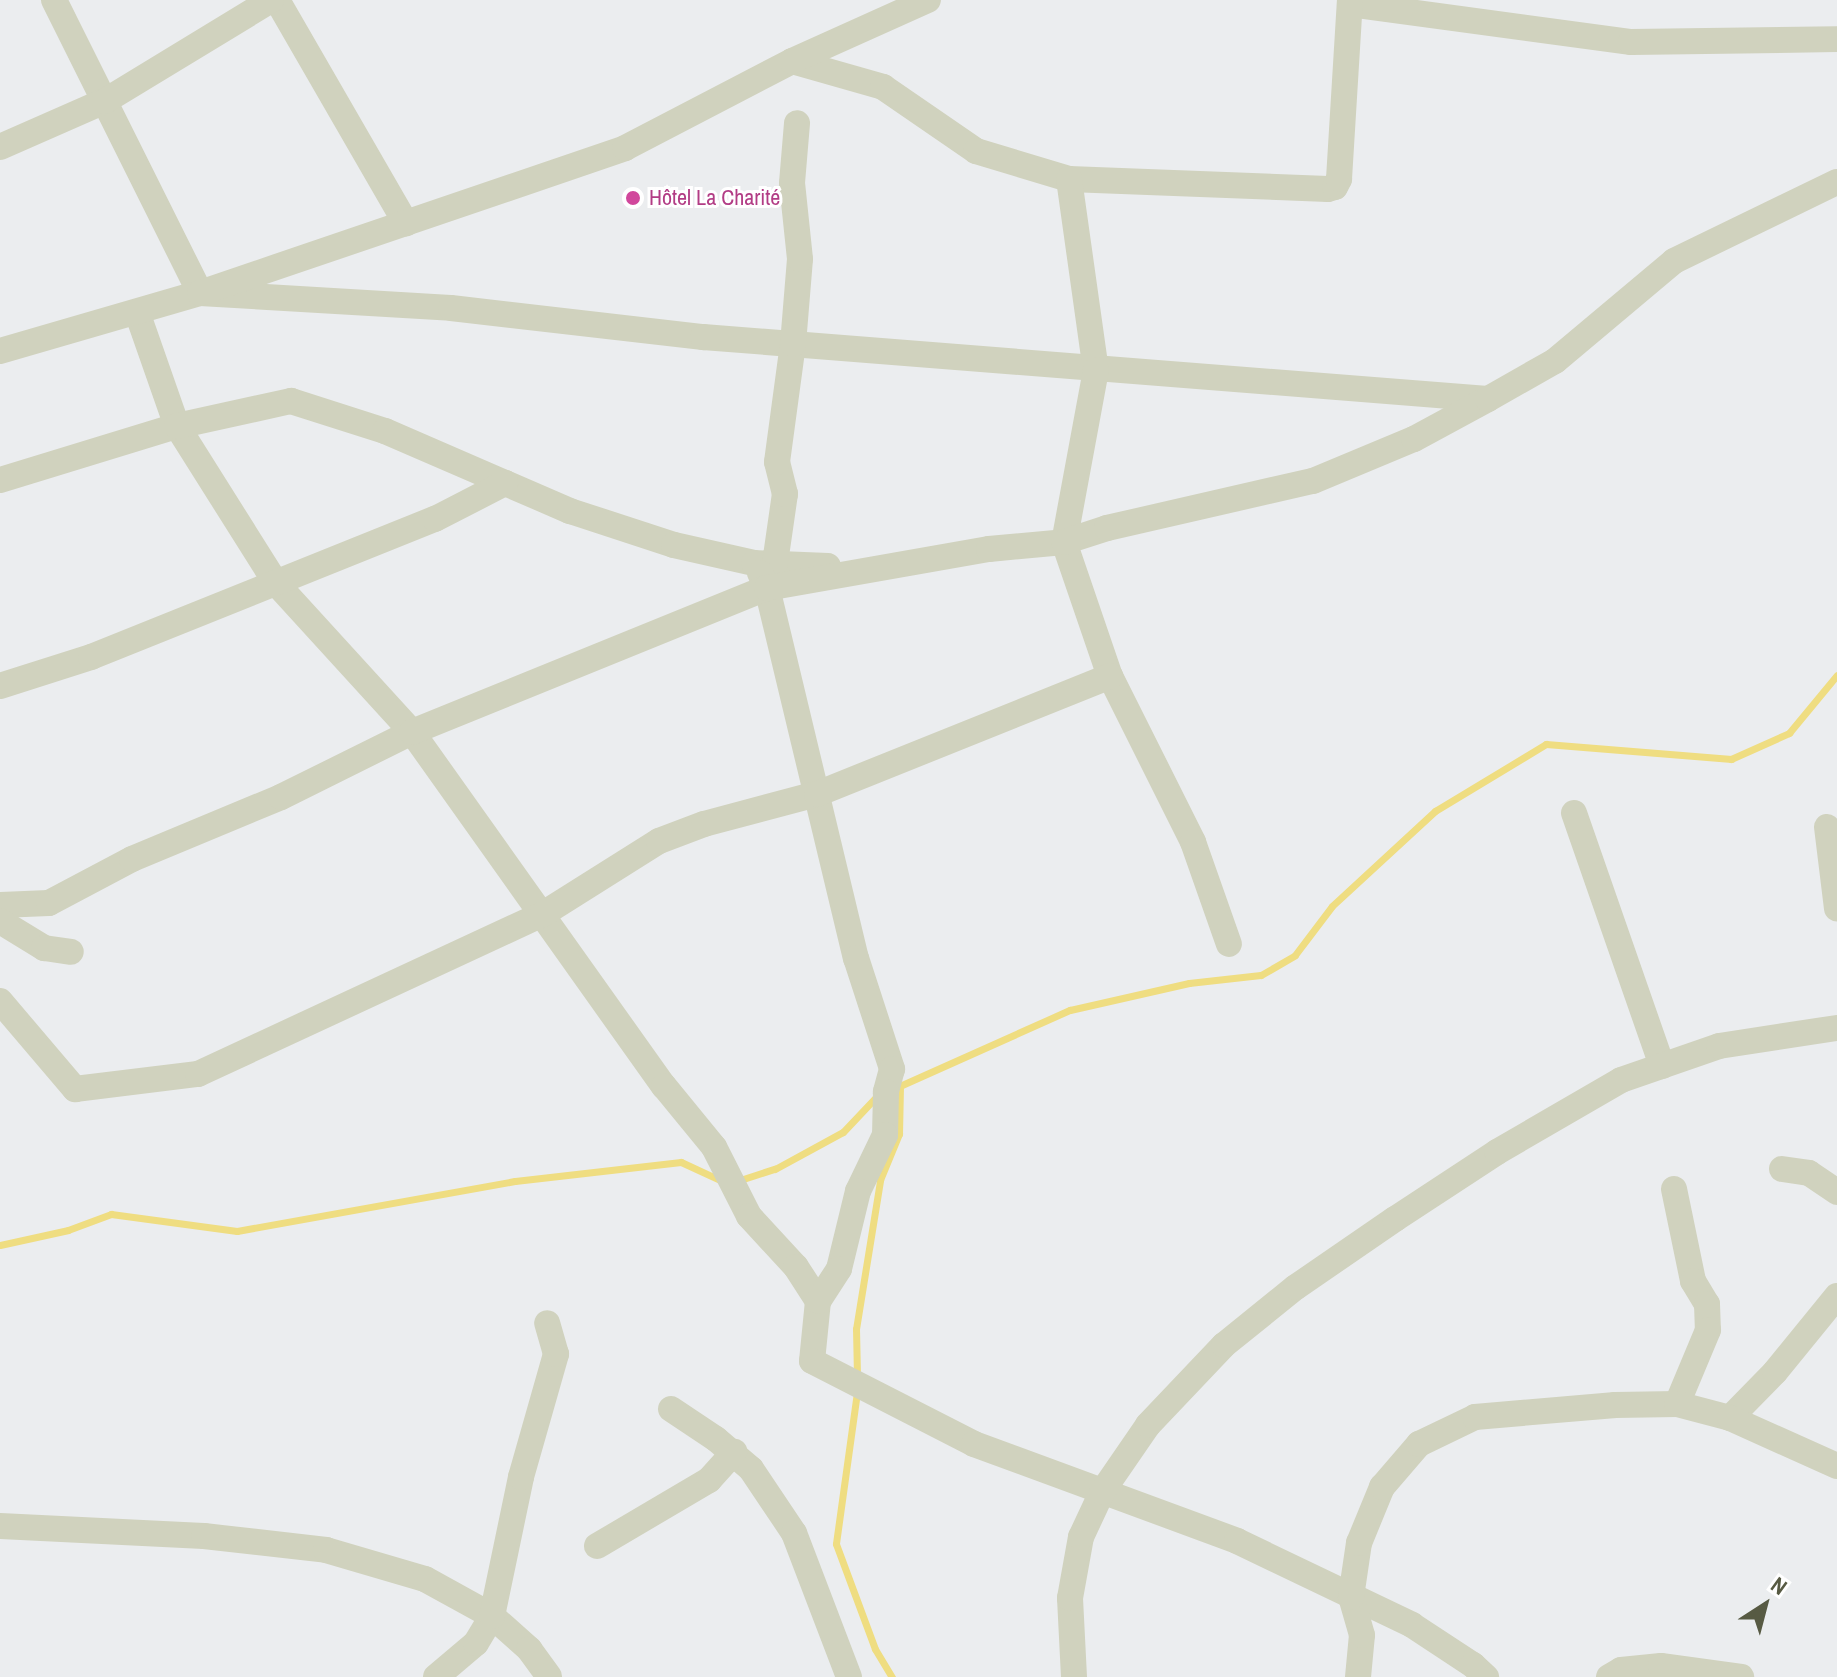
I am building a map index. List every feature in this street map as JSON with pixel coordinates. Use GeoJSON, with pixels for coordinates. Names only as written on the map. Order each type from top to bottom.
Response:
{"type":"FeatureCollection","features":[{"type":"Feature","properties":{"kind":"street"},"geometry":{"type":"LineString","coordinates":[[54,0],[200,293]]}},
{"type":"Feature","properties":{"kind":"street"},"geometry":{"type":"LineString","coordinates":[[0,147],[105,101],[274,0],[406,223]]}},
{"type":"Feature","properties":{"kind":"street"},"geometry":{"type":"LineString","coordinates":[[0,351],[200,293],[625,148],[792,61],[928,0]]}},
{"type":"Feature","properties":{"kind":"street"},"geometry":{"type":"LineString","coordinates":[[792,61],[883,87],[976,151],[1069,179],[1328,189],[1335,187],[1339,179],[1350,2],[1631,42],[1837,39]]}},
{"type":"Feature","properties":{"kind":"street"},"geometry":{"type":"LineString","coordinates":[[797,123],[792,183],[800,259],[793,344],[777,462],[785,494],[766,571],[856,958],[892,1069],[886,1092],[885,1135],[858,1191],[839,1269],[818,1301],[812,1361],[974,1444],[1237,1541],[1412,1625],[1486,1677]]}},
{"type":"Feature","properties":{"kind":"street"},"geometry":{"type":"LineString","coordinates":[[1069,179],[1096,370],[1064,542],[1110,676],[1193,842],[1229,944]]}},
{"type":"Feature","properties":{"kind":"street"},"geometry":{"type":"LineString","coordinates":[[0,480],[177,426],[291,401],[385,431],[570,511],[766,571],[880,568],[989,549],[1064,542],[1107,528],[1313,481],[1414,439],[1555,361],[1674,261],[1837,182]]}},
{"type":"Feature","properties":{"kind":"street"},"geometry":{"type":"LineString","coordinates":[[200,293],[451,308],[793,344],[1488,399]]}},
{"type":"Feature","properties":{"kind":"street"},"geometry":{"type":"LineString","coordinates":[[137,312],[177,426],[276,583],[412,732],[727,1169],[736,1197],[796,1267],[818,1301]]}},
{"type":"Feature","properties":{"kind":"street"},"geometry":{"type":"LineString","coordinates":[[0,686],[91,657],[276,583],[435,519],[505,483]]}},
{"type":"Feature","properties":{"kind":"street"},"geometry":{"type":"LineString","coordinates":[[0,905],[49,903],[132,859],[281,797],[412,732],[766,571]]}},
{"type":"Feature","properties":{"kind":"street"},"geometry":{"type":"LineString","coordinates":[[0,1001],[75,1089],[198,1074],[543,914],[659,841],[704,824],[817,794],[1110,676]]}},
{"type":"Feature","properties":{"kind":"street"},"geometry":{"type":"LineString","coordinates":[[1574,813],[1662,1066]]}},
{"type":"Feature","properties":{"kind":"street"},"geometry":{"type":"LineString","coordinates":[[1827,827],[1837,908]]}},
{"type":"Feature","properties":{"kind":"street"},"geometry":{"type":"LineString","coordinates":[[0,921],[44,948],[71,952]]}},
{"type":"Feature","properties":{"kind":"street"},"geometry":{"type":"LineString","coordinates":[[1074,1677],[1070,1598],[1081,1537],[1102,1492],[1148,1425],[1224,1345],[1296,1287],[1497,1152],[1621,1080],[1719,1046],[1837,1028]]}},
{"type":"Feature","properties":{"kind":"street"},"geometry":{"type":"LineString","coordinates":[[1782,1169],[1809,1173],[1837,1192]]}},
{"type":"Feature","properties":{"kind":"street"},"geometry":{"type":"LineString","coordinates":[[1674,1189],[1693,1281],[1707,1304],[1708,1330],[1677,1404]]}},
{"type":"Feature","properties":{"kind":"street"},"geometry":{"type":"LineString","coordinates":[[1730,1418],[1775,1372],[1837,1296]]}},
{"type":"Feature","properties":{"kind":"street"},"geometry":{"type":"LineString","coordinates":[[436,1677],[476,1643],[492,1616],[521,1477],[556,1354],[547,1323]]}},
{"type":"Feature","properties":{"kind":"street"},"geometry":{"type":"LineString","coordinates":[[1358,1677],[1362,1635],[1351,1597],[1359,1543],[1382,1487],[1419,1444],[1475,1417],[1615,1405],[1677,1404],[1730,1418],[1837,1466]]}},
{"type":"Feature","properties":{"kind":"street"},"geometry":{"type":"LineString","coordinates":[[671,1409],[734,1452],[751,1469],[794,1533],[849,1677]]}},
{"type":"Feature","properties":{"kind":"street"},"geometry":{"type":"LineString","coordinates":[[597,1546],[709,1480],[734,1452]]}},
{"type":"Feature","properties":{"kind":"street"},"geometry":{"type":"LineString","coordinates":[[0,1526],[204,1536],[326,1550],[425,1579],[492,1616],[529,1649],[549,1677]]}},
{"type":"Feature","properties":{"kind":"street"},"geometry":{"type":"LineString","coordinates":[[1609,1677],[1621,1670],[1661,1666],[1741,1677]]}},
{"type":"Feature","properties":{"kind":"waterway"},"geometry":{"type":"LineString","coordinates":[[893,1089],[1070,1010],[1189,983],[1261,975],[1295,955],[1332,906],[1435,811],[1546,744],[1731,759],[1789,733],[1837,675]]}},
{"type":"Feature","properties":{"kind":"waterway"},"geometry":{"type":"LineString","coordinates":[[857,1376],[856,1329],[880,1180],[899,1134],[900,1087]]}},
{"type":"Feature","properties":{"kind":"waterway"},"geometry":{"type":"LineString","coordinates":[[737,1181],[775,1169],[843,1132],[878,1095]]}},
{"type":"Feature","properties":{"kind":"waterway"},"geometry":{"type":"LineString","coordinates":[[0,1245],[68,1230],[111,1214],[237,1231],[515,1181],[681,1162],[722,1181]]}},
{"type":"Feature","properties":{"kind":"waterway"},"geometry":{"type":"LineString","coordinates":[[857,1392],[836,1544],[875,1649],[892,1677]]}},
{"type":"Feature","properties":{"kind":"place","name":"Hôtel La Charité"},"geometry":{"type":"Point","coordinates":[633,198]}}]}
